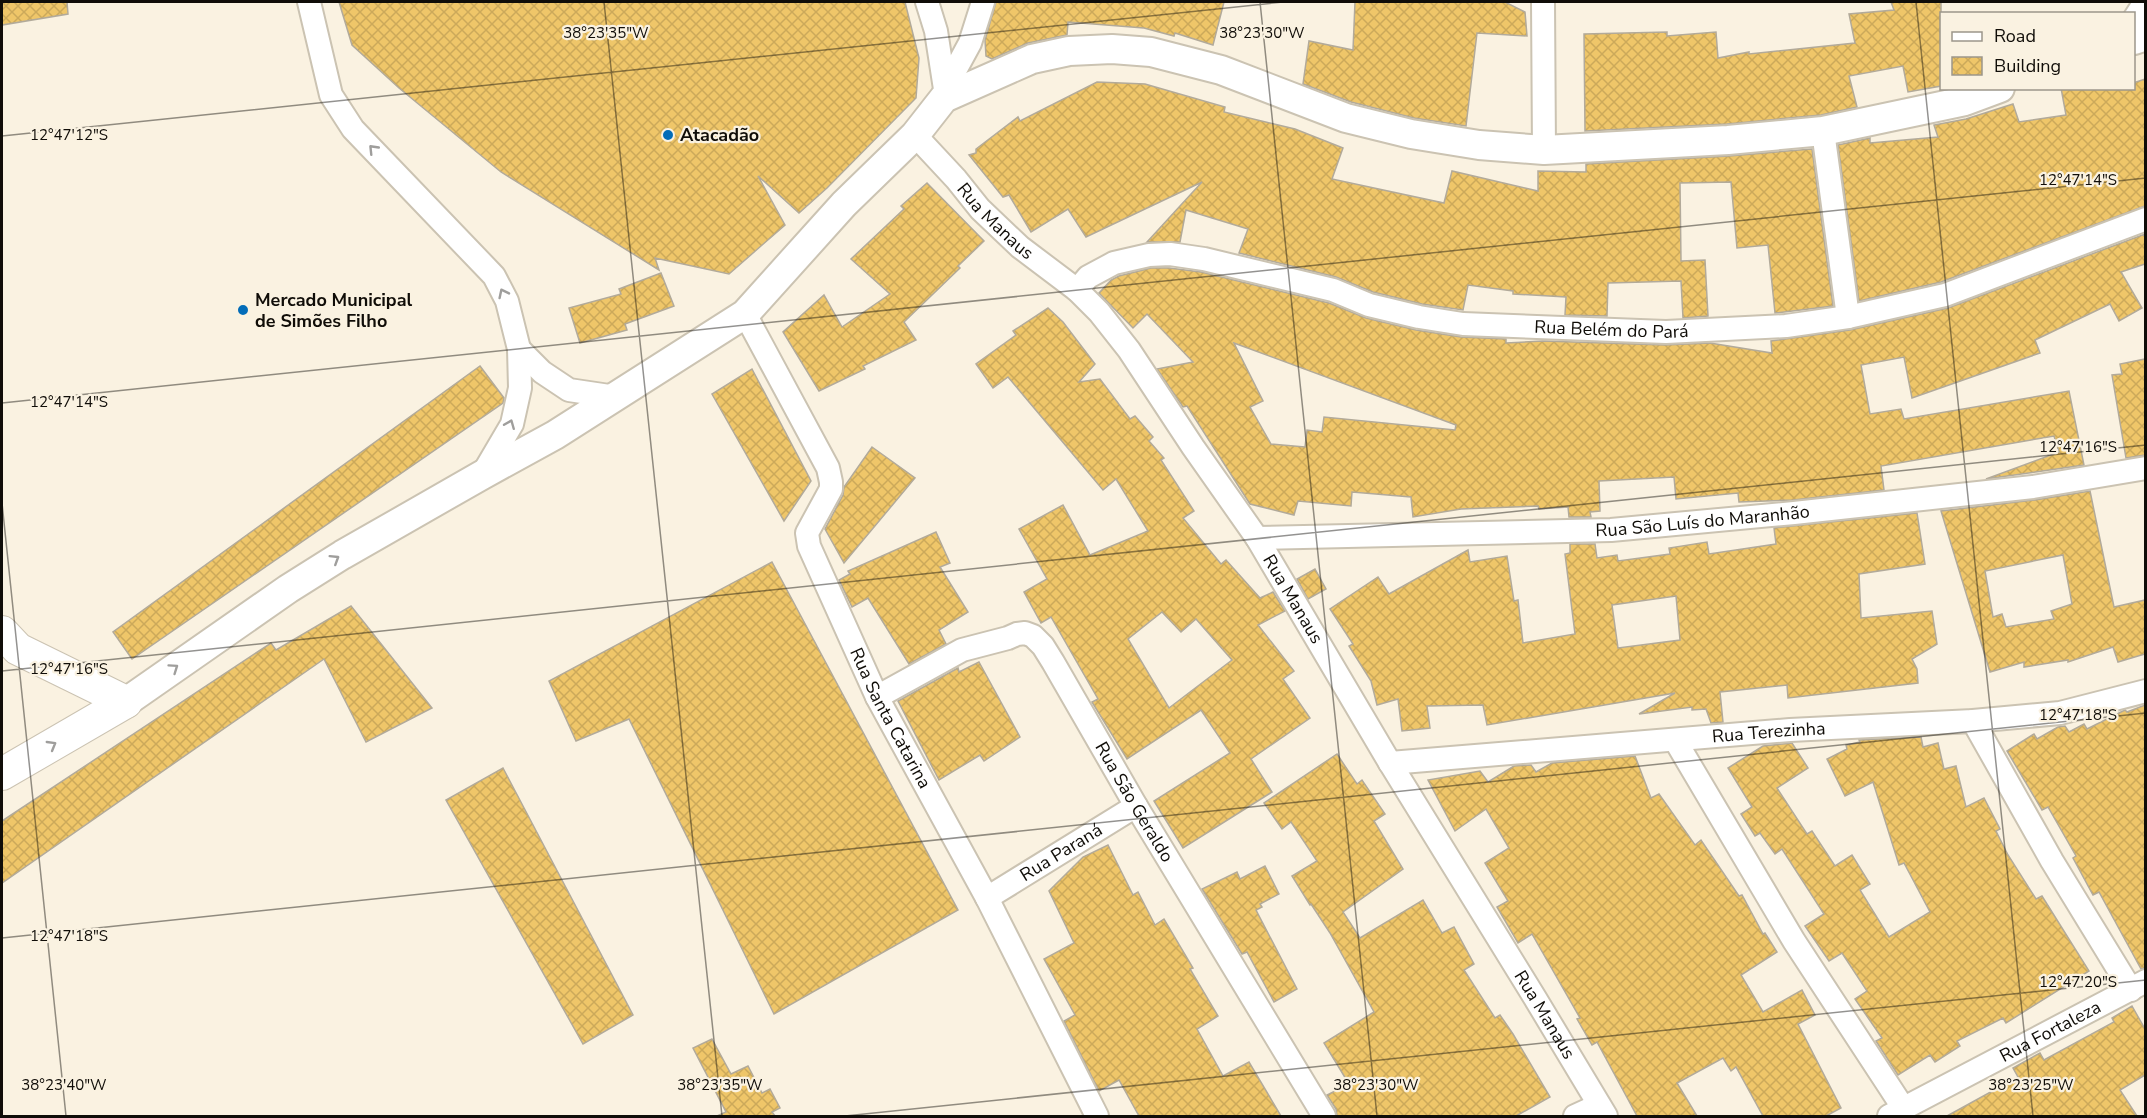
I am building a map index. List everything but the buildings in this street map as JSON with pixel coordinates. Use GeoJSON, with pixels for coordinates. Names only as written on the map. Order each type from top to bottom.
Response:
{"type":"FeatureCollection","features":[{"type":"Feature","properties":{"kind":"main road"},"geometry":{"type":"LineString","coordinates":[[2,632],[18,649],[126,702]]}},
{"type":"Feature","properties":{"kind":"main road"},"geometry":{"type":"LineString","coordinates":[[2,774],[126,702]]}},
{"type":"Feature","properties":{"kind":"street"},"geometry":{"type":"LineString","coordinates":[[309,2],[331,95],[353,129],[494,276],[507,301],[519,349],[520,388],[512,424],[482,474]]}},
{"type":"Feature","properties":{"kind":"street"},"geometry":{"type":"LineString","coordinates":[[927,2],[936,31],[945,93]]}},
{"type":"Feature","properties":{"kind":"street"},"geometry":{"type":"LineString","coordinates":[[126,702],[288,589],[342,555],[482,474],[555,435],[745,314],[844,204],[915,135],[945,93],[970,43],[983,2]]}},
{"type":"Feature","properties":{"kind":"street"},"geometry":{"type":"LineString","coordinates":[[1543,2],[1544,150]]}},
{"type":"Feature","properties":{"kind":"street"},"geometry":{"type":"LineString","coordinates":[[2135,16],[2145,2]]}},
{"type":"Feature","properties":{"kind":"street"},"geometry":{"type":"LineString","coordinates":[[945,93],[1032,59],[1069,51],[1112,49],[1151,52],[1221,70],[1346,118],[1411,134],[1468,143],[1544,150],[1718,141],[1823,131],[1965,101],[1995,90]]}},
{"type":"Feature","properties":{"kind":"street"},"geometry":{"type":"LineString","coordinates":[[1823,131],[1848,317]]}},
{"type":"Feature","properties":{"kind":"street","name":"Rua Manaus"},"geometry":{"type":"LineString","coordinates":[[915,135],[980,209],[1020,247],[1077,290],[1099,312],[1124,343],[1257,538],[1390,764],[1602,1111]]}},
{"type":"Feature","properties":{"kind":"street","name":"Rua Belém do Pará"},"geometry":{"type":"LineString","coordinates":[[1077,290],[1088,277],[1114,263],[1149,255],[1170,255],[1204,259],[1333,290],[1369,305],[1419,317],[1463,324],[1666,332],[1786,326],[1848,317],[1945,295],[2145,219]]}},
{"type":"Feature","properties":{"kind":"street","name":"Rua Santa Catarina"},"geometry":{"type":"LineString","coordinates":[[745,314],[828,468],[831,489],[807,533],[807,539],[877,697],[987,898],[1097,1116]]}},
{"type":"Feature","properties":{"kind":"street"},"geometry":{"type":"LineString","coordinates":[[519,349],[542,372],[569,390],[616,397]]}},
{"type":"Feature","properties":{"kind":"street","name":"Rua São Luís do Maranhão"},"geometry":{"type":"LineString","coordinates":[[1257,538],[1611,530],[2033,487],[2145,468]]}},
{"type":"Feature","properties":{"kind":"street","name":"Rua São Geraldo"},"geometry":{"type":"LineString","coordinates":[[877,697],[962,650],[1025,633],[1033,636],[1043,646],[1053,662],[1136,806],[1324,1116]]}},
{"type":"Feature","properties":{"kind":"street","name":"Rua Terezinha"},"geometry":{"type":"LineString","coordinates":[[1390,764],[1790,730],[1973,721],[2060,713],[2145,691]]}},
{"type":"Feature","properties":{"kind":"street"},"geometry":{"type":"LineString","coordinates":[[1973,721],[2052,861],[2138,985]]}},
{"type":"Feature","properties":{"kind":"street"},"geometry":{"type":"LineString","coordinates":[[1675,740],[1897,1113]]}},
{"type":"Feature","properties":{"kind":"street","name":"Rua Paraná"},"geometry":{"type":"LineString","coordinates":[[987,898],[1136,806]]}},
{"type":"Feature","properties":{"kind":"street","name":"Rua Fortaleza"},"geometry":{"type":"LineString","coordinates":[[1897,1113],[2138,985]]}},
{"type":"Feature","properties":{"kind":"street"},"geometry":{"type":"LineString","coordinates":[[1575,1116],[1602,1111]]}},
{"type":"Feature","properties":{"kind":"place","name":"Atacadão"},"geometry":{"type":"Point","coordinates":[668,135]}},
{"type":"Feature","properties":{"kind":"place","name":"Mercado Municipal de Simões Filho"},"geometry":{"type":"Point","coordinates":[243,310]}}]}
